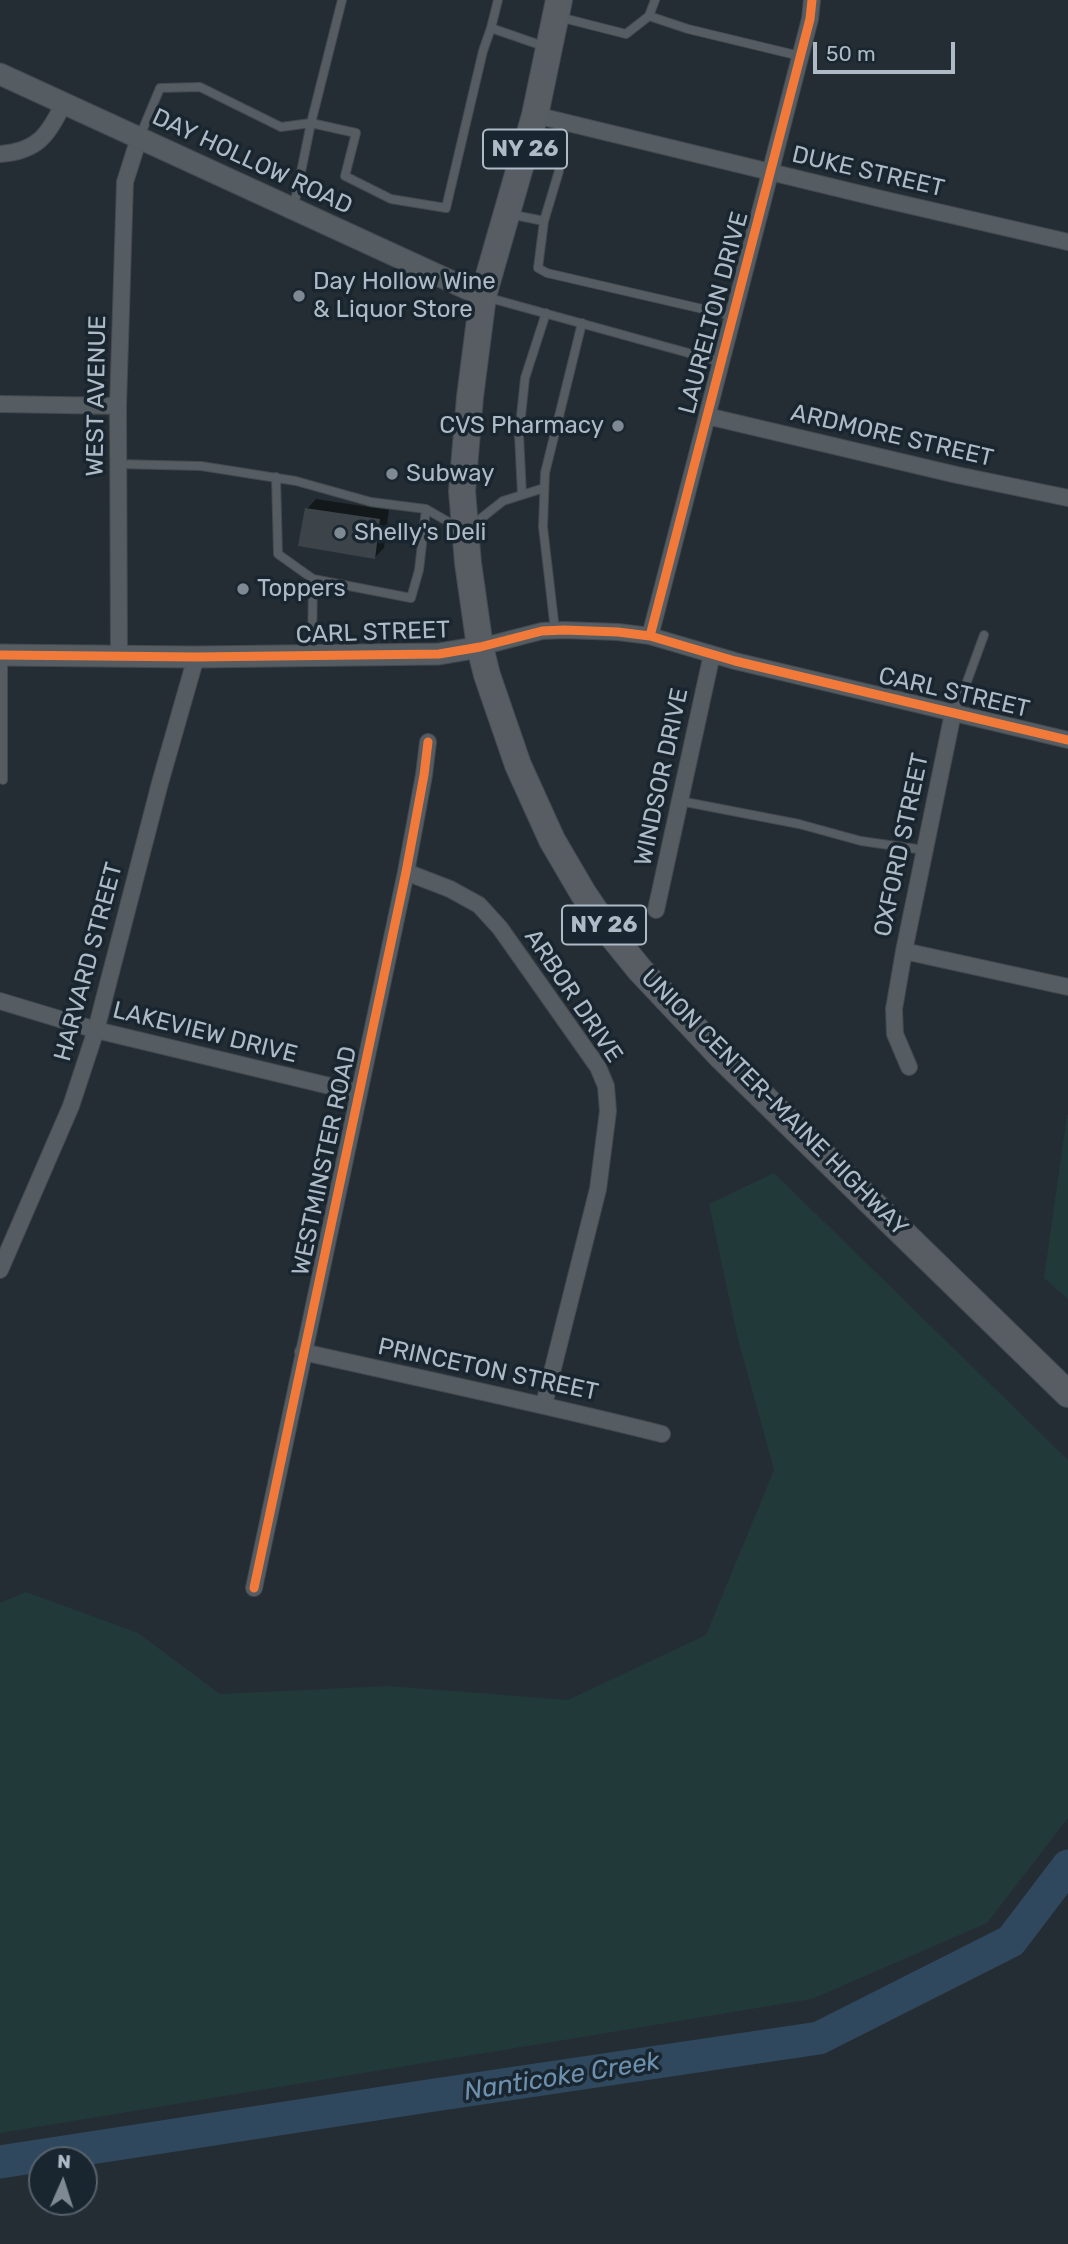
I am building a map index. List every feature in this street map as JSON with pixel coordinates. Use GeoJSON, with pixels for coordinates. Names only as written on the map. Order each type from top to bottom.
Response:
{"type":"FeatureCollection","features":[{"type":"Feature","properties":{"kind":"main road","name":"UNION CENTER-MAINE HIGHWAY"},"geometry":{"type":"LineString","coordinates":[[557,8],[535,114],[483,296],[470,397],[462,491],[464,531],[480,647],[494,697],[523,778],[552,840],[583,893],[610,933],[666,1000],[1068,1394]]}},
{"type":"Feature","properties":{"kind":"street","name":"LAURELTON DRIVE"},"geometry":{"type":"LineString","coordinates":[[650,636],[771,173],[812,0]]}},
{"type":"Feature","properties":{"kind":"street","name":"DAY HOLLOW ROAD"},"geometry":{"type":"LineString","coordinates":[[0,74],[483,296]]}},
{"type":"Feature","properties":{"kind":"street"},"geometry":{"type":"LineString","coordinates":[[0,154],[20,153],[41,141],[64,103]]}},
{"type":"Feature","properties":{"kind":"street","name":"DUKE STREET"},"geometry":{"type":"LineString","coordinates":[[535,114],[771,173],[1068,242]]}},
{"type":"Feature","properties":{"kind":"street","name":"WEST AVENUE"},"geometry":{"type":"LineString","coordinates":[[120,657],[118,406],[125,182],[139,138]]}},
{"type":"Feature","properties":{"kind":"street"},"geometry":{"type":"LineString","coordinates":[[0,404],[118,406]]}},
{"type":"Feature","properties":{"kind":"street","name":"ARDMORE STREET"},"geometry":{"type":"LineString","coordinates":[[707,416],[957,475],[1068,498]]}},
{"type":"Feature","properties":{"kind":"street","name":"CARL STREET"},"geometry":{"type":"LineString","coordinates":[[2,655],[195,657],[439,654],[480,647],[542,631],[618,632],[650,636],[712,654],[1068,740]]}},
{"type":"Feature","properties":{"kind":"street","name":"WINDSOR DRIVE"},"geometry":{"type":"LineString","coordinates":[[656,910],[712,654]]}},
{"type":"Feature","properties":{"kind":"street","name":"HARVARD STREET"},"geometry":{"type":"LineString","coordinates":[[0,1270],[71,1106],[96,1030],[195,657]]}},
{"type":"Feature","properties":{"kind":"street","name":"OXFORD STREET"},"geometry":{"type":"LineString","coordinates":[[909,1067],[895,1034],[894,1009],[953,713]]}},
{"type":"Feature","properties":{"kind":"street","name":"WESTMINSTER ROAD"},"geometry":{"type":"LineString","coordinates":[[254,1588],[406,872],[428,742]]}},
{"type":"Feature","properties":{"kind":"street","name":"ARBOR DRIVE"},"geometry":{"type":"LineString","coordinates":[[406,872],[450,889],[479,905],[500,928],[590,1056],[606,1086],[608,1111],[597,1189],[544,1404]]}},
{"type":"Feature","properties":{"kind":"street"},"geometry":{"type":"LineString","coordinates":[[904,951],[1068,987]]}},
{"type":"Feature","properties":{"kind":"street","name":"LAKEVIEW DRIVE"},"geometry":{"type":"LineString","coordinates":[[0,1001],[96,1030],[359,1093]]}},
{"type":"Feature","properties":{"kind":"street","name":"PRINCETON STREET"},"geometry":{"type":"LineString","coordinates":[[303,1352],[544,1404],[663,1434]]}},
{"type":"Feature","properties":{"kind":"lane"},"geometry":{"type":"LineString","coordinates":[[293,210],[311,123],[342,0]]}},
{"type":"Feature","properties":{"kind":"lane"},"geometry":{"type":"LineString","coordinates":[[139,138],[160,88],[200,87],[281,127],[311,123],[356,133],[345,176],[391,199],[446,208],[483,51],[498,0]]}},
{"type":"Feature","properties":{"kind":"lane"},"geometry":{"type":"LineString","coordinates":[[557,8],[626,34],[649,16],[655,0]]}},
{"type":"Feature","properties":{"kind":"lane"},"geometry":{"type":"LineString","coordinates":[[649,16],[688,29],[800,56]]}},
{"type":"Feature","properties":{"kind":"lane"},"geometry":{"type":"LineString","coordinates":[[491,28],[549,48]]}},
{"type":"Feature","properties":{"kind":"lane"},"geometry":{"type":"LineString","coordinates":[[559,171],[544,221],[538,268],[547,273],[733,316]]}},
{"type":"Feature","properties":{"kind":"lane"},"geometry":{"type":"LineString","coordinates":[[506,213],[544,221]]}},
{"type":"Feature","properties":{"kind":"lane"},"geometry":{"type":"LineString","coordinates":[[483,296],[721,362]]}},
{"type":"Feature","properties":{"kind":"lane"},"geometry":{"type":"LineString","coordinates":[[522,494],[519,436],[525,378],[546,313]]}},
{"type":"Feature","properties":{"kind":"lane"},"geometry":{"type":"LineString","coordinates":[[555,631],[543,527],[545,473],[582,323]]}},
{"type":"Feature","properties":{"kind":"lane"},"geometry":{"type":"LineString","coordinates":[[118,464],[201,466],[276,477],[371,502],[426,509],[464,531],[503,501],[544,488]]}},
{"type":"Feature","properties":{"kind":"lane"},"geometry":{"type":"LineString","coordinates":[[276,477],[278,554],[313,579],[411,598],[419,570],[426,509]]}},
{"type":"Feature","properties":{"kind":"lane"},"geometry":{"type":"LineString","coordinates":[[312,655],[313,579]]}},
{"type":"Feature","properties":{"kind":"lane","name":"OXFORD STREET"},"geometry":{"type":"LineString","coordinates":[[953,713],[984,635]]}},
{"type":"Feature","properties":{"kind":"lane"},"geometry":{"type":"LineString","coordinates":[[2,655],[3,780]]}},
{"type":"Feature","properties":{"kind":"lane"},"geometry":{"type":"LineString","coordinates":[[680,801],[799,824],[862,841],[925,849]]}},
{"type":"Feature","properties":{"kind":"green space"},"geometry":{"type":"Polygon","coordinates":[[[1068,1115],[1068,1299],[1044,1278],[1068,1115]]]}},
{"type":"Feature","properties":{"kind":"green space"},"geometry":{"type":"Polygon","coordinates":[[[774,1173],[1068,1460],[1068,1818],[987,1923],[812,1999],[0,2133],[0,1603],[26,1592],[138,1633],[220,1694],[389,1686],[568,1700],[706,1635],[774,1470],[737,1335],[709,1204],[774,1173]]]}},
{"type":"Feature","properties":{"kind":"building","name":"Shelly's Deli"},"geometry":{"type":"Polygon","coordinates":[[[305,508],[380,519],[375,559],[298,546],[305,508]]]}},
{"type":"Feature","properties":{"kind":"waterway","name":"Nanticoke Creek"},"geometry":{"type":"LineString","coordinates":[[0,2162],[819,2038],[1011,1941],[1068,1866]]}},
{"type":"Feature","properties":{"kind":"cycle path"},"geometry":{"type":"LineString","coordinates":[[650,636],[810,19],[812,0]]}},
{"type":"Feature","properties":{"kind":"cycle path"},"geometry":{"type":"LineString","coordinates":[[0,655],[196,657],[439,654],[480,647],[542,631],[618,632],[650,636],[735,661],[1068,740]]}},
{"type":"Feature","properties":{"kind":"cycle path"},"geometry":{"type":"LineString","coordinates":[[254,1588],[406,872],[428,742]]}},
{"type":"Feature","properties":{"kind":"place","name":"Day Hollow Wine & Liquor Store"},"geometry":{"type":"Point","coordinates":[299,296]}},
{"type":"Feature","properties":{"kind":"place","name":"CVS Pharmacy"},"geometry":{"type":"Point","coordinates":[618,426]}},
{"type":"Feature","properties":{"kind":"place","name":"Subway"},"geometry":{"type":"Point","coordinates":[392,474]}},
{"type":"Feature","properties":{"kind":"place","name":"Shelly's Deli"},"geometry":{"type":"Point","coordinates":[340,533]}},
{"type":"Feature","properties":{"kind":"place","name":"Toppers"},"geometry":{"type":"Point","coordinates":[243,589]}}]}
